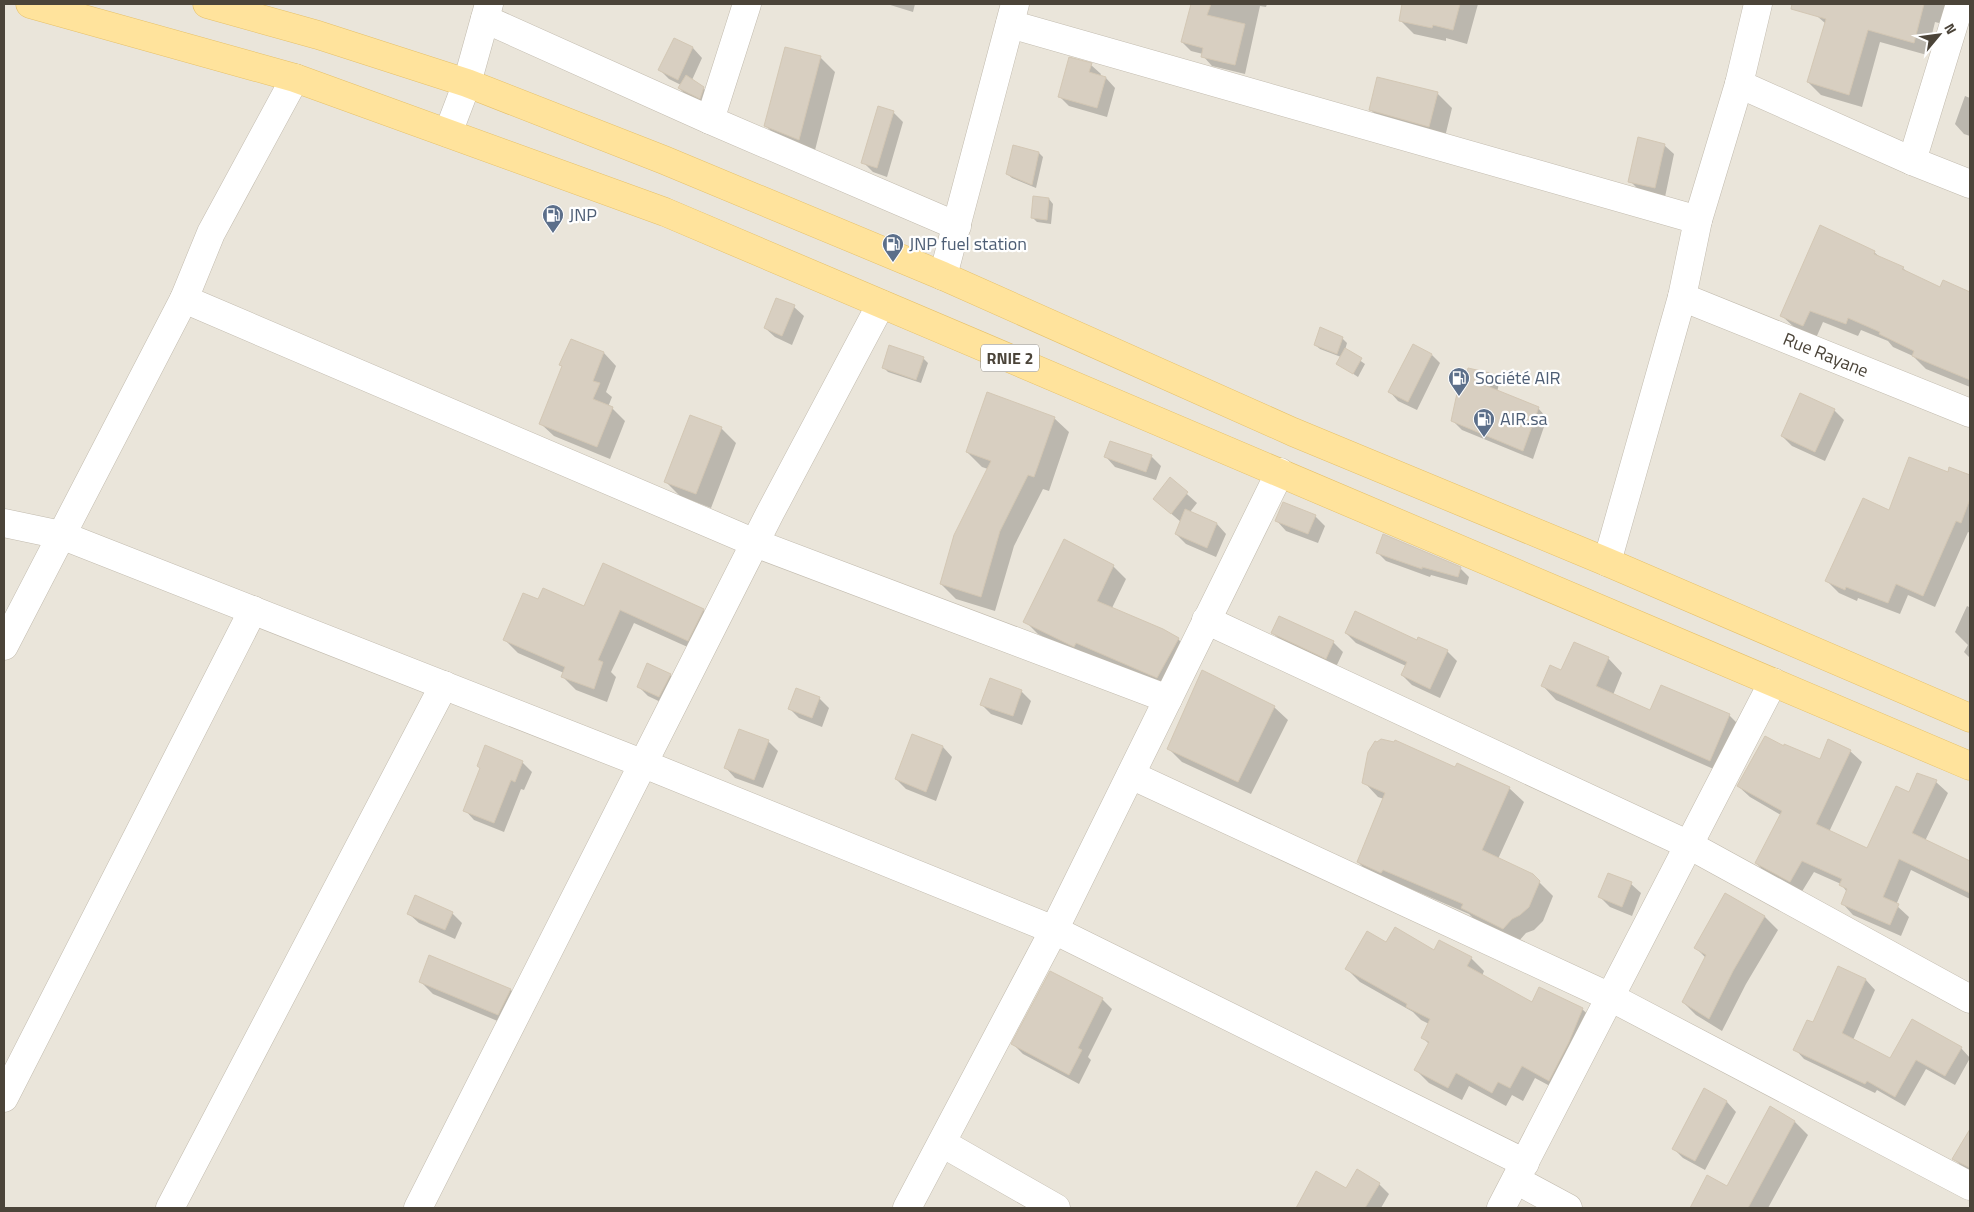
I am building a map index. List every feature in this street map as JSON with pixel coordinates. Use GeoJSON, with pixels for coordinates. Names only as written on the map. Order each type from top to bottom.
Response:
{"type":"FeatureCollection","features":[{"type":"Feature","properties":{"kind":"main road","name":"RNIE 2"},"geometry":{"type":"LineString","coordinates":[[30,4],[295,78],[665,212],[1970,766]]}},
{"type":"Feature","properties":{"kind":"main road","name":"RNIE 2"},"geometry":{"type":"LineString","coordinates":[[207,4],[318,35],[467,83],[664,160],[943,276],[1293,432],[1607,562],[1970,718]]}},
{"type":"Feature","properties":{"kind":"street"},"geometry":{"type":"LineString","coordinates":[[710,120],[747,4]]}},
{"type":"Feature","properties":{"kind":"street"},"geometry":{"type":"LineString","coordinates":[[1607,562],[1682,297],[1698,220],[1739,84],[1758,4]]}},
{"type":"Feature","properties":{"kind":"street"},"geometry":{"type":"LineString","coordinates":[[1912,161],[1960,4]]}},
{"type":"Feature","properties":{"kind":"street"},"geometry":{"type":"LineString","coordinates":[[448,133],[467,83],[487,11],[710,120],[956,226]]}},
{"type":"Feature","properties":{"kind":"street"},"geometry":{"type":"LineString","coordinates":[[943,276],[1013,14],[1698,220]]}},
{"type":"Feature","properties":{"kind":"street"},"geometry":{"type":"LineString","coordinates":[[4,646],[184,299],[211,233],[295,78]]}},
{"type":"Feature","properties":{"kind":"street"},"geometry":{"type":"LineString","coordinates":[[1739,84],[1912,161],[1970,184]]}},
{"type":"Feature","properties":{"kind":"street","name":"Rue Rayane"},"geometry":{"type":"LineString","coordinates":[[1682,297],[1970,413]]}},
{"type":"Feature","properties":{"kind":"street"},"geometry":{"type":"LineString","coordinates":[[184,299],[755,543],[1168,699]]}},
{"type":"Feature","properties":{"kind":"street"},"geometry":{"type":"LineString","coordinates":[[418,1208],[755,543],[881,304]]}},
{"type":"Feature","properties":{"kind":"street"},"geometry":{"type":"LineString","coordinates":[[907,1208],[1054,930],[1280,472]]}},
{"type":"Feature","properties":{"kind":"street"},"geometry":{"type":"LineString","coordinates":[[4,522],[61,535],[644,764],[1054,930],[1520,1171],[1568,1208]]}},
{"type":"Feature","properties":{"kind":"street"},"geometry":{"type":"LineString","coordinates":[[4,1098],[253,610]]}},
{"type":"Feature","properties":{"kind":"street"},"geometry":{"type":"LineString","coordinates":[[1206,620],[1689,845],[1970,999]]}},
{"type":"Feature","properties":{"kind":"street"},"geometry":{"type":"LineString","coordinates":[[1501,1208],[1773,682]]}},
{"type":"Feature","properties":{"kind":"street"},"geometry":{"type":"LineString","coordinates":[[170,1208],[444,685]]}},
{"type":"Feature","properties":{"kind":"street"},"geometry":{"type":"LineString","coordinates":[[1131,776],[1610,997],[1970,1186]]}},
{"type":"Feature","properties":{"kind":"street"},"geometry":{"type":"LineString","coordinates":[[942,1143],[1056,1208]]}},
{"type":"Feature","properties":{"kind":"shaded area"},"geometry":{"type":"Polygon","coordinates":[[[4,4],[1970,4],[1970,1208],[4,1208],[4,4]]]}},
{"type":"Feature","properties":{"kind":"building"},"geometry":{"type":"Polygon","coordinates":[[[1191,4],[1211,4],[1207,15],[1245,24],[1235,65],[1201,57],[1203,48],[1181,42],[1191,4]]]}},
{"type":"Feature","properties":{"kind":"building"},"geometry":{"type":"Polygon","coordinates":[[[1402,4],[1460,4],[1453,30],[1433,25],[1432,28],[1399,21],[1402,4]]]}},
{"type":"Feature","properties":{"kind":"building"},"geometry":{"type":"Polygon","coordinates":[[[1792,4],[1924,4],[1914,43],[1868,30],[1849,95],[1807,82],[1826,19],[1791,9],[1792,4]]]}},
{"type":"Feature","properties":{"kind":"building"},"geometry":{"type":"Polygon","coordinates":[[[674,38],[693,47],[678,80],[658,70],[674,38]]]}},
{"type":"Feature","properties":{"kind":"building"},"geometry":{"type":"Polygon","coordinates":[[[785,47],[821,56],[799,140],[764,126],[785,47]]]}},
{"type":"Feature","properties":{"kind":"building"},"geometry":{"type":"Polygon","coordinates":[[[1069,57],[1092,63],[1089,72],[1106,77],[1097,108],[1058,97],[1069,57]]]}},
{"type":"Feature","properties":{"kind":"building"},"geometry":{"type":"Polygon","coordinates":[[[686,75],[704,87],[700,99],[678,88],[686,75]]]}},
{"type":"Feature","properties":{"kind":"building"},"geometry":{"type":"Polygon","coordinates":[[[1377,77],[1438,92],[1429,127],[1369,110],[1377,77]]]}},
{"type":"Feature","properties":{"kind":"building"},"geometry":{"type":"Polygon","coordinates":[[[878,106],[894,111],[877,168],[861,163],[878,106]]]}},
{"type":"Feature","properties":{"kind":"building"},"geometry":{"type":"Polygon","coordinates":[[[1638,137],[1665,144],[1655,188],[1628,182],[1638,137]]]}},
{"type":"Feature","properties":{"kind":"building"},"geometry":{"type":"Polygon","coordinates":[[[1013,145],[1039,152],[1032,185],[1006,174],[1013,145]]]}},
{"type":"Feature","properties":{"kind":"building"},"geometry":{"type":"Polygon","coordinates":[[[1033,196],[1049,198],[1047,220],[1031,218],[1033,196]]]}},
{"type":"Feature","properties":{"kind":"building"},"geometry":{"type":"Polygon","coordinates":[[[1820,225],[1875,251],[1874,254],[1904,267],[1902,269],[1940,287],[1943,280],[1970,292],[1970,380],[1912,356],[1914,351],[1879,334],[1880,332],[1848,318],[1846,324],[1810,311],[1803,326],[1780,316],[1820,225]]]}},
{"type":"Feature","properties":{"kind":"building"},"geometry":{"type":"Polygon","coordinates":[[[776,298],[795,305],[782,336],[764,328],[776,298]]]}},
{"type":"Feature","properties":{"kind":"building"},"geometry":{"type":"Polygon","coordinates":[[[1320,327],[1343,337],[1337,354],[1314,345],[1320,327]]]}},
{"type":"Feature","properties":{"kind":"building"},"geometry":{"type":"Polygon","coordinates":[[[571,339],[604,352],[593,381],[600,383],[593,399],[613,407],[597,447],[539,424],[562,366],[559,365],[571,339]]]}},
{"type":"Feature","properties":{"kind":"building"},"geometry":{"type":"Polygon","coordinates":[[[1413,344],[1432,354],[1408,402],[1388,392],[1413,344]]]}},
{"type":"Feature","properties":{"kind":"building"},"geometry":{"type":"Polygon","coordinates":[[[889,345],[924,357],[916,380],[882,368],[889,345]]]}},
{"type":"Feature","properties":{"kind":"building"},"geometry":{"type":"Polygon","coordinates":[[[1345,348],[1362,358],[1353,374],[1336,364],[1345,348]]]}},
{"type":"Feature","properties":{"kind":"building"},"geometry":{"type":"Polygon","coordinates":[[[1468,368],[1490,373],[1487,386],[1539,407],[1523,451],[1451,421],[1459,384],[1464,385],[1468,368]]]}},
{"type":"Feature","properties":{"kind":"building"},"geometry":{"type":"Polygon","coordinates":[[[987,392],[1055,417],[1034,477],[1028,475],[1000,531],[981,597],[940,584],[954,535],[991,461],[966,452],[987,392]]]}},
{"type":"Feature","properties":{"kind":"building"},"geometry":{"type":"Polygon","coordinates":[[[1800,393],[1835,409],[1815,452],[1781,436],[1800,393]]]}},
{"type":"Feature","properties":{"kind":"building"},"geometry":{"type":"Polygon","coordinates":[[[690,415],[722,427],[696,494],[664,482],[690,415]]]}},
{"type":"Feature","properties":{"kind":"building"},"geometry":{"type":"Polygon","coordinates":[[[1110,441],[1152,455],[1146,472],[1104,457],[1110,441]]]}},
{"type":"Feature","properties":{"kind":"building"},"geometry":{"type":"Polygon","coordinates":[[[1909,457],[1948,472],[1949,467],[1970,475],[1970,499],[1961,523],[1956,521],[1923,596],[1896,584],[1888,603],[1846,587],[1845,590],[1825,581],[1863,498],[1889,510],[1909,457]]]}},
{"type":"Feature","properties":{"kind":"building"},"geometry":{"type":"Polygon","coordinates":[[[1170,477],[1188,492],[1171,514],[1153,499],[1170,477]]]}},
{"type":"Feature","properties":{"kind":"building"},"geometry":{"type":"Polygon","coordinates":[[[1283,502],[1316,515],[1308,534],[1275,521],[1283,502]]]}},
{"type":"Feature","properties":{"kind":"building"},"geometry":{"type":"Polygon","coordinates":[[[1185,509],[1217,523],[1207,548],[1175,534],[1185,509]]]}},
{"type":"Feature","properties":{"kind":"building"},"geometry":{"type":"Polygon","coordinates":[[[1383,534],[1461,567],[1458,577],[1422,567],[1422,569],[1376,553],[1383,534]]]}},
{"type":"Feature","properties":{"kind":"building"},"geometry":{"type":"Polygon","coordinates":[[[1064,539],[1114,565],[1097,601],[1163,629],[1179,638],[1157,678],[1076,643],[1074,647],[1023,622],[1064,539]]]}},
{"type":"Feature","properties":{"kind":"building"},"geometry":{"type":"Polygon","coordinates":[[[603,563],[704,609],[688,641],[620,610],[598,660],[603,662],[594,689],[561,677],[565,667],[503,640],[523,593],[538,599],[543,588],[584,606],[603,563]]]}},
{"type":"Feature","properties":{"kind":"building"},"geometry":{"type":"Polygon","coordinates":[[[1355,611],[1417,640],[1418,637],[1448,650],[1430,689],[1401,675],[1407,662],[1345,633],[1355,611]]]}},
{"type":"Feature","properties":{"kind":"building"},"geometry":{"type":"Polygon","coordinates":[[[1279,616],[1334,641],[1326,659],[1271,633],[1279,616]]]}},
{"type":"Feature","properties":{"kind":"building"},"geometry":{"type":"Polygon","coordinates":[[[1574,642],[1609,657],[1596,686],[1650,710],[1661,685],[1730,714],[1710,761],[1541,686],[1550,665],[1561,670],[1574,642]]]}},
{"type":"Feature","properties":{"kind":"building"},"geometry":{"type":"Polygon","coordinates":[[[647,663],[671,674],[659,697],[637,687],[647,663]]]}},
{"type":"Feature","properties":{"kind":"building"},"geometry":{"type":"Polygon","coordinates":[[[1202,670],[1275,706],[1238,782],[1167,749],[1202,670]]]}},
{"type":"Feature","properties":{"kind":"building"},"geometry":{"type":"Polygon","coordinates":[[[990,678],[1022,690],[1013,716],[980,705],[990,678]]]}},
{"type":"Feature","properties":{"kind":"building"},"geometry":{"type":"Polygon","coordinates":[[[796,688],[820,697],[812,718],[788,709],[796,688]]]}},
{"type":"Feature","properties":{"kind":"building"},"geometry":{"type":"Polygon","coordinates":[[[739,729],[769,740],[754,780],[724,768],[739,729]]]}},
{"type":"Feature","properties":{"kind":"building"},"geometry":{"type":"Polygon","coordinates":[[[912,734],[943,746],[926,792],[895,779],[912,734]]]}},
{"type":"Feature","properties":{"kind":"building"},"geometry":{"type":"Polygon","coordinates":[[[1765,736],[1784,746],[1784,744],[1820,759],[1828,739],[1851,750],[1816,824],[1867,848],[1896,786],[1909,792],[1917,773],[1937,780],[1912,833],[1970,861],[1970,893],[1899,859],[1883,897],[1899,904],[1890,925],[1841,904],[1847,889],[1839,885],[1842,879],[1802,861],[1790,882],[1755,863],[1782,811],[1737,786],[1765,736]]]}},
{"type":"Feature","properties":{"kind":"building"},"geometry":{"type":"Polygon","coordinates":[[[1381,739],[1394,742],[1395,740],[1455,767],[1457,763],[1510,787],[1482,850],[1533,874],[1540,881],[1529,907],[1512,919],[1503,929],[1461,908],[1463,904],[1383,870],[1381,873],[1357,862],[1385,793],[1362,783],[1368,752],[1375,741],[1377,742],[1381,739]]]}},
{"type":"Feature","properties":{"kind":"building"},"geometry":{"type":"Polygon","coordinates":[[[485,745],[523,761],[515,782],[511,780],[494,823],[463,811],[480,768],[477,766],[485,745]]]}},
{"type":"Feature","properties":{"kind":"building"},"geometry":{"type":"Polygon","coordinates":[[[1608,873],[1632,882],[1622,907],[1598,897],[1608,873]]]}},
{"type":"Feature","properties":{"kind":"building"},"geometry":{"type":"Polygon","coordinates":[[[1725,893],[1765,916],[1733,971],[1709,1019],[1682,1002],[1706,955],[1694,948],[1725,893]]]}},
{"type":"Feature","properties":{"kind":"building"},"geometry":{"type":"Polygon","coordinates":[[[415,895],[453,912],[445,930],[407,914],[415,895]]]}},
{"type":"Feature","properties":{"kind":"building"},"geometry":{"type":"Polygon","coordinates":[[[1395,927],[1434,950],[1439,940],[1472,957],[1467,966],[1532,1002],[1539,987],[1583,1008],[1569,1042],[1549,1081],[1522,1066],[1510,1088],[1498,1082],[1492,1093],[1456,1073],[1448,1088],[1414,1070],[1429,1042],[1421,1038],[1430,1019],[1406,1007],[1407,1004],[1345,969],[1367,931],[1386,942],[1395,927]]]}},
{"type":"Feature","properties":{"kind":"building"},"geometry":{"type":"Polygon","coordinates":[[[429,955],[511,989],[498,1015],[419,982],[429,955]]]}},
{"type":"Feature","properties":{"kind":"building"},"geometry":{"type":"Polygon","coordinates":[[[1838,966],[1866,979],[1842,1033],[1890,1058],[1912,1019],[1962,1047],[1945,1076],[1916,1060],[1895,1097],[1867,1081],[1865,1084],[1793,1050],[1807,1020],[1813,1022],[1838,966]]]}},
{"type":"Feature","properties":{"kind":"building"},"geometry":{"type":"Polygon","coordinates":[[[1050,971],[1103,998],[1078,1048],[1082,1050],[1069,1075],[1011,1044],[1050,971]]]}},
{"type":"Feature","properties":{"kind":"building"},"geometry":{"type":"Polygon","coordinates":[[[1704,1088],[1727,1101],[1695,1161],[1672,1149],[1704,1088]]]}},
{"type":"Feature","properties":{"kind":"building"},"geometry":{"type":"Polygon","coordinates":[[[1770,1106],[1795,1121],[1748,1208],[1690,1208],[1707,1175],[1727,1186],[1770,1106]]]}},
{"type":"Feature","properties":{"kind":"building"},"geometry":{"type":"Polygon","coordinates":[[[1970,1129],[1970,1168],[1952,1159],[1970,1129]]]}},
{"type":"Feature","properties":{"kind":"building"},"geometry":{"type":"Polygon","coordinates":[[[1357,1169],[1380,1183],[1365,1208],[1296,1208],[1316,1171],[1346,1188],[1357,1169]]]}},
{"type":"Feature","properties":{"kind":"place","name":"JNP"},"geometry":{"type":"Point","coordinates":[553,234]}},
{"type":"Feature","properties":{"kind":"place","name":"JNP fuel station"},"geometry":{"type":"Point","coordinates":[893,263]}},
{"type":"Feature","properties":{"kind":"place","name":"Société AIR"},"geometry":{"type":"Point","coordinates":[1459,397]}},
{"type":"Feature","properties":{"kind":"place","name":"AIR.sa"},"geometry":{"type":"Point","coordinates":[1484,438]}}]}
